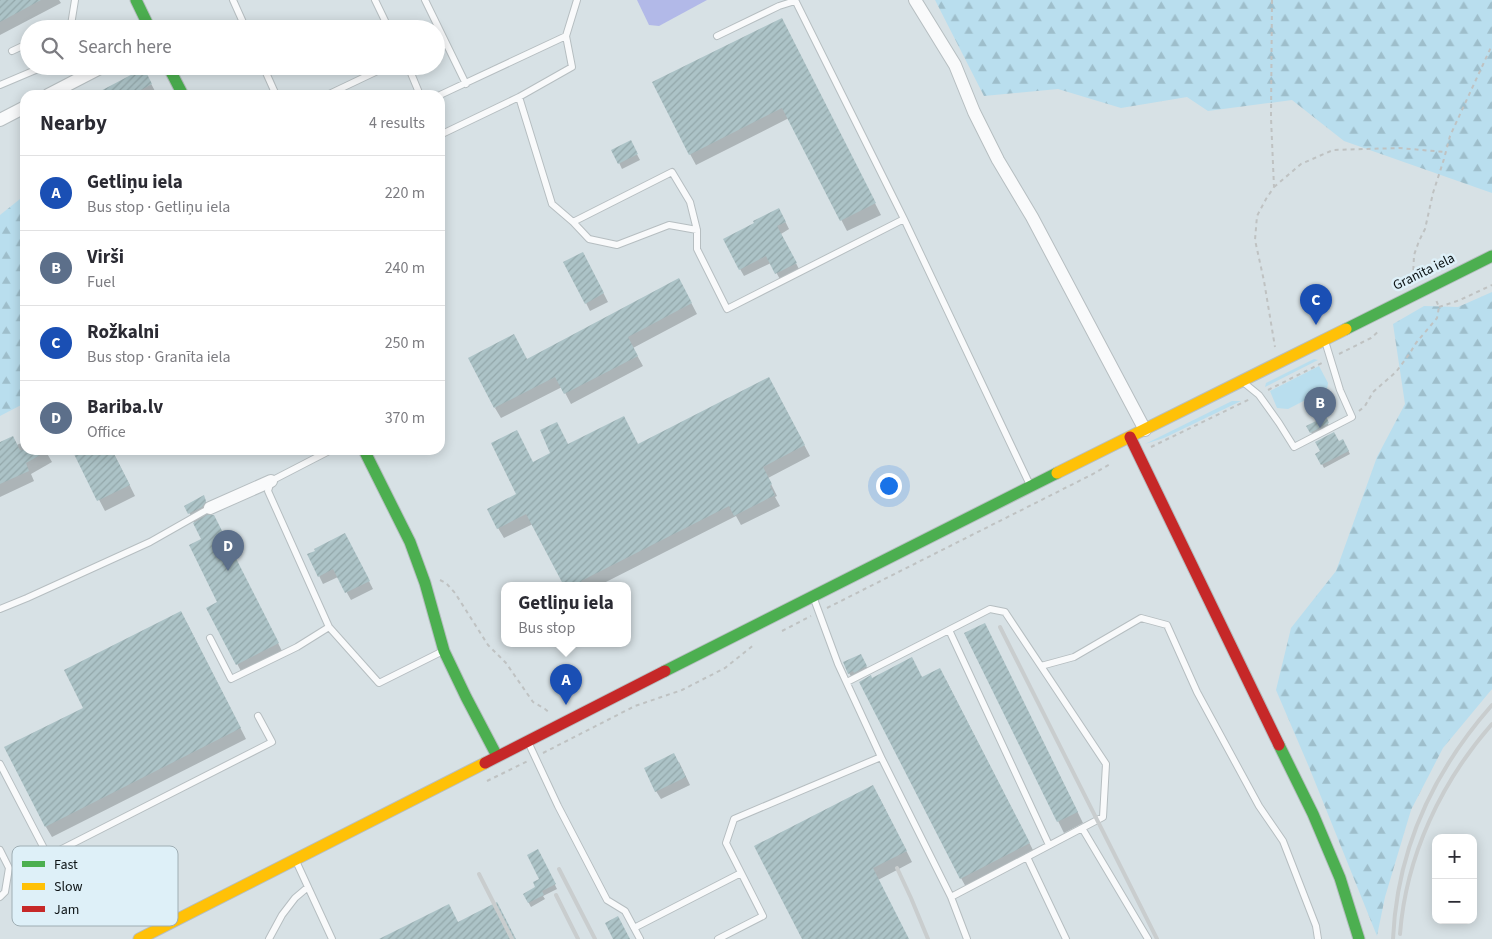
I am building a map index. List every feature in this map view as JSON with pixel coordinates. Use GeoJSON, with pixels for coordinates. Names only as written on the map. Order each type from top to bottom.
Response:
{"type":"FeatureCollection","features":[{"type":"Feature","properties":{"kind":"main road"},"geometry":{"type":"LineString","coordinates":[[136,0],[146,20]]}},
{"type":"Feature","properties":{"kind":"main road"},"geometry":{"type":"LineString","coordinates":[[174,75],[181,90]]}},
{"type":"Feature","properties":{"kind":"main road","name":"Granīta iela"},"geometry":{"type":"LineString","coordinates":[[178,919],[1030,486],[1492,256]]}},
{"type":"Feature","properties":{"kind":"main road"},"geometry":{"type":"LineString","coordinates":[[1130,437],[1313,814],[1340,878],[1359,939]]}},
{"type":"Feature","properties":{"kind":"main road"},"geometry":{"type":"LineString","coordinates":[[366,455],[410,542],[425,583],[444,651],[497,756]]}},
{"type":"Feature","properties":{"kind":"main road","name":"Granīta iela"},"geometry":{"type":"LineString","coordinates":[[139,939],[165,926]]}},
{"type":"Feature","properties":{"kind":"street"},"geometry":{"type":"LineString","coordinates":[[915,0],[955,64],[974,112],[994,152],[1032,217],[1145,430]]}},
{"type":"Feature","properties":{"kind":"street"},"geometry":{"type":"LineString","coordinates":[[58,90],[87,75]]}},
{"type":"Feature","properties":{"kind":"street"},"geometry":{"type":"LineString","coordinates":[[0,120],[20,110]]}},
{"type":"Feature","properties":{"kind":"street"},"geometry":{"type":"LineString","coordinates":[[210,508],[272,482]]}},
{"type":"Feature","properties":{"kind":"lane"},"geometry":{"type":"LineString","coordinates":[[72,20],[75,0]]}},
{"type":"Feature","properties":{"kind":"lane"},"geometry":{"type":"LineString","coordinates":[[234,0],[242,20]]}},
{"type":"Feature","properties":{"kind":"lane"},"geometry":{"type":"LineString","coordinates":[[375,0],[385,20]]}},
{"type":"Feature","properties":{"kind":"lane"},"geometry":{"type":"LineString","coordinates":[[425,0],[435,20]]}},
{"type":"Feature","properties":{"kind":"lane"},"geometry":{"type":"LineString","coordinates":[[445,133],[519,97],[572,67],[566,36],[577,0]]}},
{"type":"Feature","properties":{"kind":"lane"},"geometry":{"type":"LineString","coordinates":[[717,36],[779,6],[795,1],[904,219],[1030,486]]}},
{"type":"Feature","properties":{"kind":"lane"},"geometry":{"type":"LineString","coordinates":[[445,93],[566,36]]}},
{"type":"Feature","properties":{"kind":"lane"},"geometry":{"type":"LineString","coordinates":[[445,41],[466,84]]}},
{"type":"Feature","properties":{"kind":"lane"},"geometry":{"type":"LineString","coordinates":[[12,51],[20,47]]}},
{"type":"Feature","properties":{"kind":"lane"},"geometry":{"type":"LineString","coordinates":[[0,85],[24,75]]}},
{"type":"Feature","properties":{"kind":"lane"},"geometry":{"type":"LineString","coordinates":[[267,75],[274,90]]}},
{"type":"Feature","properties":{"kind":"lane"},"geometry":{"type":"LineString","coordinates":[[338,90],[369,75]]}},
{"type":"Feature","properties":{"kind":"lane"},"geometry":{"type":"LineString","coordinates":[[412,75],[418,90]]}},
{"type":"Feature","properties":{"kind":"lane"},"geometry":{"type":"LineString","coordinates":[[519,97],[552,204],[589,239],[617,245],[669,225],[697,230]]}},
{"type":"Feature","properties":{"kind":"lane"},"geometry":{"type":"LineString","coordinates":[[573,222],[672,172],[690,202],[697,230],[697,249],[727,309],[904,219]]}},
{"type":"Feature","properties":{"kind":"lane"},"geometry":{"type":"LineString","coordinates":[[1242,381],[1259,395],[1294,447],[1352,418],[1340,390],[1324,339]]}},
{"type":"Feature","properties":{"kind":"lane"},"geometry":{"type":"LineString","coordinates":[[322,455],[272,482],[268,491],[329,628],[379,683],[444,651]]}},
{"type":"Feature","properties":{"kind":"lane"},"geometry":{"type":"LineString","coordinates":[[0,609],[150,542],[210,508]]}},
{"type":"Feature","properties":{"kind":"lane"},"geometry":{"type":"LineString","coordinates":[[813,597],[829,642],[847,682],[881,757],[951,897],[967,939]]}},
{"type":"Feature","properties":{"kind":"lane"},"geometry":{"type":"LineString","coordinates":[[847,682],[990,610],[1005,612],[1106,764],[1102,817],[951,897]]}},
{"type":"Feature","properties":{"kind":"lane"},"geometry":{"type":"LineString","coordinates":[[1041,666],[1074,657],[1141,618],[1167,625],[1197,692],[1260,806],[1283,841],[1316,926],[1318,939]]}},
{"type":"Feature","properties":{"kind":"lane"},"geometry":{"type":"LineString","coordinates":[[210,638],[231,680],[297,647],[329,628]]}},
{"type":"Feature","properties":{"kind":"lane"},"geometry":{"type":"LineString","coordinates":[[949,630],[1049,845]]}},
{"type":"Feature","properties":{"kind":"lane"},"geometry":{"type":"LineString","coordinates":[[68,846],[272,742],[258,716]]}},
{"type":"Feature","properties":{"kind":"lane"},"geometry":{"type":"LineString","coordinates":[[527,741],[558,806],[607,900],[625,911],[640,939]]}},
{"type":"Feature","properties":{"kind":"lane"},"geometry":{"type":"LineString","coordinates":[[718,939],[763,916],[726,843],[734,819],[881,757]]}},
{"type":"Feature","properties":{"kind":"lane"},"geometry":{"type":"LineString","coordinates":[[0,764],[43,846]]}},
{"type":"Feature","properties":{"kind":"lane"},"geometry":{"type":"LineString","coordinates":[[1082,828],[1148,939]]}},
{"type":"Feature","properties":{"kind":"lane"},"geometry":{"type":"LineString","coordinates":[[0,850],[9,868],[6,892],[0,897]]}},
{"type":"Feature","properties":{"kind":"lane"},"geometry":{"type":"LineString","coordinates":[[1027,857],[1066,939]]}},
{"type":"Feature","properties":{"kind":"lane"},"geometry":{"type":"LineString","coordinates":[[295,860],[332,939]]}},
{"type":"Feature","properties":{"kind":"lane"},"geometry":{"type":"LineString","coordinates":[[634,928],[741,874]]}},
{"type":"Feature","properties":{"kind":"lane"},"geometry":{"type":"LineString","coordinates":[[269,939],[282,915],[295,898],[308,887]]}},
{"type":"Feature","properties":{"kind":"path"},"geometry":{"type":"LineString","coordinates":[[1272,0],[1274,187]]}},
{"type":"Feature","properties":{"kind":"path"},"geometry":{"type":"LineString","coordinates":[[1413,295],[1414,255],[1419,240],[1426,229],[1433,193],[1450,136],[1492,45]]}},
{"type":"Feature","properties":{"kind":"path"},"geometry":{"type":"LineString","coordinates":[[1281,361],[1274,342],[1255,240],[1257,216],[1274,187],[1302,164],[1333,150],[1399,148],[1446,152]]}},
{"type":"Feature","properties":{"kind":"path"},"geometry":{"type":"LineString","coordinates":[[1439,307],[1460,300],[1492,285]]}},
{"type":"Feature","properties":{"kind":"path"},"geometry":{"type":"LineString","coordinates":[[1352,418],[1365,406],[1373,392],[1400,366],[1437,318],[1439,307],[1435,298]]}},
{"type":"Feature","properties":{"kind":"path"},"geometry":{"type":"LineString","coordinates":[[1138,452],[1164,442],[1371,338]]}},
{"type":"Feature","properties":{"kind":"path"},"geometry":{"type":"LineString","coordinates":[[780,632],[1085,479],[1117,461]]}},
{"type":"Feature","properties":{"kind":"path"},"geometry":{"type":"LineString","coordinates":[[435,577],[446,583],[455,592],[488,645],[506,663],[533,702],[552,715]]}},
{"type":"Feature","properties":{"kind":"path"},"geometry":{"type":"LineString","coordinates":[[481,784],[635,706],[682,690],[726,668],[756,643]]}},
{"type":"Feature","properties":{"kind":"green space"},"geometry":{"type":"Polygon","coordinates":[[[935,0],[1492,0],[1492,193],[1344,141],[1292,100],[1208,111],[1187,97],[1121,108],[1058,89],[984,96],[935,0]]]}},
{"type":"Feature","properties":{"kind":"green space"},"geometry":{"type":"Polygon","coordinates":[[[20,199],[20,406],[0,416],[0,215],[20,199]]]}},
{"type":"Feature","properties":{"kind":"green space"},"geometry":{"type":"Polygon","coordinates":[[[1492,292],[1492,689],[1443,748],[1411,810],[1385,897],[1377,936],[1276,690],[1291,628],[1336,571],[1377,457],[1405,404],[1393,324],[1424,306],[1458,307],[1492,292]]]}},
{"type":"Feature","properties":{"kind":"green space"},"geometry":{"type":"Polygon","coordinates":[[[1314,359],[1318,360],[1265,387],[1266,383],[1314,359]]]}},
{"type":"Feature","properties":{"kind":"green space"},"geometry":{"type":"Polygon","coordinates":[[[1319,366],[1328,383],[1327,389],[1288,409],[1277,408],[1270,391],[1319,366]]]}},
{"type":"Feature","properties":{"kind":"green space"},"geometry":{"type":"Polygon","coordinates":[[[1232,401],[1241,401],[1164,438],[1145,444],[1232,401]]]}},
{"type":"Feature","properties":{"kind":"water"},"geometry":{"type":"Polygon","coordinates":[[[637,0],[707,0],[659,26],[649,25],[637,0]]]}},
{"type":"Feature","properties":{"kind":"building"},"geometry":{"type":"Polygon","coordinates":[[[0,0],[41,0],[0,22],[0,0]]]}},
{"type":"Feature","properties":{"kind":"building"},"geometry":{"type":"Polygon","coordinates":[[[782,18],[876,203],[840,221],[782,108],[689,155],[652,82],[782,18]]]}},
{"type":"Feature","properties":{"kind":"building"},"geometry":{"type":"Polygon","coordinates":[[[131,75],[148,75],[152,84],[141,90],[102,90],[131,75]]]}},
{"type":"Feature","properties":{"kind":"building"},"geometry":{"type":"Polygon","coordinates":[[[631,140],[638,154],[618,164],[611,150],[631,140]]]}},
{"type":"Feature","properties":{"kind":"building"},"geometry":{"type":"Polygon","coordinates":[[[779,208],[786,222],[777,226],[797,263],[775,274],[766,256],[739,270],[723,239],[779,208]]]}},
{"type":"Feature","properties":{"kind":"building"},"geometry":{"type":"Polygon","coordinates":[[[583,252],[604,293],[585,304],[563,262],[583,252]]]}},
{"type":"Feature","properties":{"kind":"building"},"geometry":{"type":"Polygon","coordinates":[[[679,278],[692,303],[628,337],[638,356],[564,394],[555,377],[494,408],[468,358],[514,334],[527,359],[679,278]]]}},
{"type":"Feature","properties":{"kind":"building"},"geometry":{"type":"Polygon","coordinates":[[[769,377],[805,445],[763,467],[772,484],[770,486],[775,495],[734,516],[729,506],[582,582],[562,582],[526,514],[497,529],[487,509],[516,494],[491,443],[517,430],[533,462],[550,453],[540,430],[557,422],[568,444],[624,416],[638,444],[769,377]]]}},
{"type":"Feature","properties":{"kind":"building"},"geometry":{"type":"Polygon","coordinates":[[[1326,416],[1329,423],[1310,433],[1306,426],[1326,416]]]}},
{"type":"Feature","properties":{"kind":"building"},"geometry":{"type":"Polygon","coordinates":[[[1334,432],[1339,441],[1343,439],[1349,451],[1321,465],[1315,454],[1320,451],[1315,442],[1334,432]]]}},
{"type":"Feature","properties":{"kind":"building"},"geometry":{"type":"Polygon","coordinates":[[[13,436],[20,450],[20,455],[40,455],[26,463],[29,471],[0,484],[0,442],[13,436]]]}},
{"type":"Feature","properties":{"kind":"building"},"geometry":{"type":"Polygon","coordinates":[[[74,455],[115,455],[130,485],[97,501],[74,455]]]}},
{"type":"Feature","properties":{"kind":"building"},"geometry":{"type":"Polygon","coordinates":[[[204,495],[206,501],[202,507],[188,514],[184,506],[204,495]]]}},
{"type":"Feature","properties":{"kind":"building"},"geometry":{"type":"Polygon","coordinates":[[[207,515],[214,515],[279,643],[236,665],[206,608],[217,602],[189,545],[201,539],[193,523],[207,515]]]}},
{"type":"Feature","properties":{"kind":"building"},"geometry":{"type":"Polygon","coordinates":[[[345,533],[370,581],[345,593],[333,569],[318,577],[307,554],[345,533]]]}},
{"type":"Feature","properties":{"kind":"building"},"geometry":{"type":"Polygon","coordinates":[[[181,611],[241,728],[45,827],[4,747],[83,708],[64,670],[181,611]]]}},
{"type":"Feature","properties":{"kind":"building"},"geometry":{"type":"Polygon","coordinates":[[[985,623],[1078,812],[1057,822],[964,633],[985,623]]]}},
{"type":"Feature","properties":{"kind":"building"},"geometry":{"type":"Polygon","coordinates":[[[861,654],[867,666],[848,674],[843,662],[861,654]]]}},
{"type":"Feature","properties":{"kind":"building"},"geometry":{"type":"Polygon","coordinates":[[[912,657],[922,677],[940,668],[1030,843],[960,879],[859,682],[871,675],[872,678],[912,657]]]}},
{"type":"Feature","properties":{"kind":"building"},"geometry":{"type":"Polygon","coordinates":[[[674,753],[686,777],[655,792],[644,768],[674,753]]]}},
{"type":"Feature","properties":{"kind":"building"},"geometry":{"type":"Polygon","coordinates":[[[873,785],[907,851],[873,868],[909,939],[802,939],[754,846],[873,785]]]}},
{"type":"Feature","properties":{"kind":"building"},"geometry":{"type":"Polygon","coordinates":[[[538,849],[556,884],[542,891],[544,895],[528,903],[523,894],[535,887],[533,882],[539,879],[527,855],[538,849]]]}},
{"type":"Feature","properties":{"kind":"building"},"geometry":{"type":"Polygon","coordinates":[[[497,902],[516,939],[379,939],[449,904],[458,922],[497,902]]]}},
{"type":"Feature","properties":{"kind":"building"},"geometry":{"type":"Polygon","coordinates":[[[618,916],[630,939],[613,939],[605,923],[618,916]]]}},
{"type":"Feature","properties":{"kind":"railway"},"geometry":{"type":"LineString","coordinates":[[1000,627],[1157,939]]}},
{"type":"Feature","properties":{"kind":"railway"},"geometry":{"type":"LineString","coordinates":[[1393,939],[1396,906],[1402,874],[1422,813],[1452,757],[1492,705]]}},
{"type":"Feature","properties":{"kind":"railway"},"geometry":{"type":"LineString","coordinates":[[1400,934],[1410,876],[1429,821],[1457,770],[1492,724]]}},
{"type":"Feature","properties":{"kind":"railway"},"geometry":{"type":"LineString","coordinates":[[897,868],[928,939]]}},
{"type":"Feature","properties":{"kind":"railway"},"geometry":{"type":"LineString","coordinates":[[559,869],[595,939]]}},
{"type":"Feature","properties":{"kind":"railway"},"geometry":{"type":"LineString","coordinates":[[479,874],[512,939]]}},
{"type":"Feature","properties":{"kind":"railway"},"geometry":{"type":"LineString","coordinates":[[556,895],[578,939]]}},
{"type":"Feature","properties":{"kind":"traffic: fast"},"geometry":{"type":"LineString","coordinates":[[136,0],[146,20]]}},
{"type":"Feature","properties":{"kind":"traffic: fast"},"geometry":{"type":"LineString","coordinates":[[173,75],[180,90]]}},
{"type":"Feature","properties":{"kind":"traffic: fast"},"geometry":{"type":"LineString","coordinates":[[1346,329],[1492,256]]}},
{"type":"Feature","properties":{"kind":"traffic: fast"},"geometry":{"type":"LineString","coordinates":[[366,455],[410,542],[425,583],[444,651],[497,756]]}},
{"type":"Feature","properties":{"kind":"traffic: fast"},"geometry":{"type":"LineString","coordinates":[[665,671],[1057,473]]}},
{"type":"Feature","properties":{"kind":"traffic: fast"},"geometry":{"type":"LineString","coordinates":[[1279,745],[1313,814],[1340,878],[1359,939]]}},
{"type":"Feature","properties":{"kind":"traffic: slow"},"geometry":{"type":"LineString","coordinates":[[1057,473],[1346,329]]}},
{"type":"Feature","properties":{"kind":"traffic: slow"},"geometry":{"type":"LineString","coordinates":[[178,919],[485,763]]}},
{"type":"Feature","properties":{"kind":"traffic: slow"},"geometry":{"type":"LineString","coordinates":[[139,939],[165,926]]}},
{"type":"Feature","properties":{"kind":"traffic: jam"},"geometry":{"type":"LineString","coordinates":[[1130,437],[1279,745]]}},
{"type":"Feature","properties":{"kind":"traffic: jam"},"geometry":{"type":"LineString","coordinates":[[485,763],[665,671]]}},
{"type":"Feature","properties":{"kind":"place","name":"Rožkalni"},"geometry":{"type":"Point","coordinates":[1316,325]}},
{"type":"Feature","properties":{"kind":"place","name":"Virši"},"geometry":{"type":"Point","coordinates":[1320,428]}},
{"type":"Feature","properties":{"kind":"place","name":"Bariba.lv"},"geometry":{"type":"Point","coordinates":[228,571]}},
{"type":"Feature","properties":{"kind":"place","name":"Getliņu iela"},"geometry":{"type":"Point","coordinates":[566,705]}}]}
